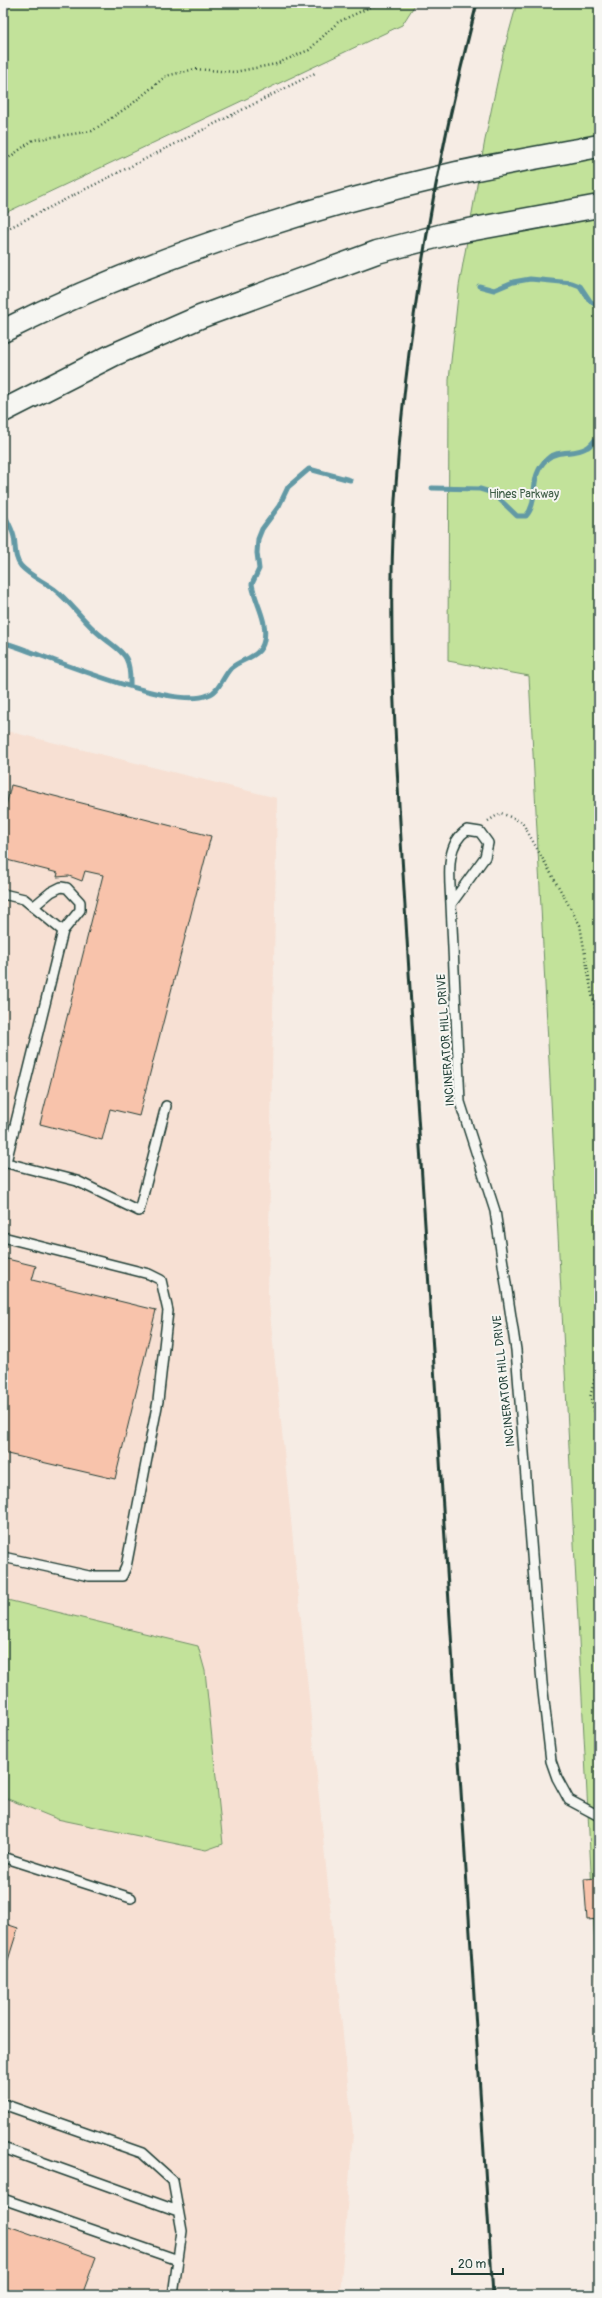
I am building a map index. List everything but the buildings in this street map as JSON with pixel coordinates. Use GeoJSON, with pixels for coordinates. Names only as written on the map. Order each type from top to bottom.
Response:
{"type":"FeatureCollection","features":[{"type":"Feature","properties":{"kind":"highway"},"geometry":{"type":"LineString","coordinates":[[3,331],[61,302],[214,241],[382,192],[458,173],[599,146]]}},
{"type":"Feature","properties":{"kind":"highway"},"geometry":{"type":"LineString","coordinates":[[3,411],[113,355],[200,318],[377,252],[447,234],[599,206]]}},
{"type":"Feature","properties":{"kind":"lane","name":"INCINERATOR HILL DRIVE"},"geometry":{"type":"LineString","coordinates":[[472,831],[467,830],[457,836],[449,864],[460,1102],[495,1211],[516,1350],[542,1683],[550,1761],[569,1800],[599,1816]]}},
{"type":"Feature","properties":{"kind":"lane"},"geometry":{"type":"LineString","coordinates":[[451,904],[485,857],[488,843],[480,832],[472,831]]}},
{"type":"Feature","properties":{"kind":"lane"},"geometry":{"type":"LineString","coordinates":[[33,906],[61,887],[67,888],[75,893],[80,902],[80,910],[63,931],[4,1162],[77,1181],[139,1211],[166,1106]]}},
{"type":"Feature","properties":{"kind":"lane"},"geometry":{"type":"LineString","coordinates":[[3,894],[24,899],[63,931]]}},
{"type":"Feature","properties":{"kind":"lane"},"geometry":{"type":"LineString","coordinates":[[3,1237],[149,1274],[162,1280],[168,1311],[158,1401],[126,1567],[122,1576],[89,1576],[3,1557]]}},
{"type":"Feature","properties":{"kind":"lane"},"geometry":{"type":"LineString","coordinates":[[3,1857],[131,1898]]}},
{"type":"Feature","properties":{"kind":"lane"},"geometry":{"type":"LineString","coordinates":[[3,2104],[142,2153],[173,2181],[182,2231],[173,2295]]}},
{"type":"Feature","properties":{"kind":"lane"},"geometry":{"type":"LineString","coordinates":[[3,2148],[178,2211]]}},
{"type":"Feature","properties":{"kind":"lane"},"geometry":{"type":"LineString","coordinates":[[3,2199],[178,2260]]}},
{"type":"Feature","properties":{"kind":"path"},"geometry":{"type":"LineString","coordinates":[[3,162],[33,140],[92,131],[132,104],[166,76],[195,68],[234,72],[276,64],[309,50],[338,22],[379,3]]}},
{"type":"Feature","properties":{"kind":"path"},"geometry":{"type":"LineString","coordinates":[[3,231],[317,72]]}},
{"type":"Feature","properties":{"kind":"path"},"geometry":{"type":"LineString","coordinates":[[472,831],[501,813],[522,822],[580,925],[592,995],[599,1025]]}},
{"type":"Feature","properties":{"kind":"path"},"geometry":{"type":"LineString","coordinates":[[599,1360],[590,1398],[599,1424]]}},
{"type":"Feature","properties":{"kind":"shaded area"},"geometry":{"type":"Polygon","coordinates":[[[3,730],[277,798],[268,1293],[353,2133],[340,2295],[3,2295],[3,730]]]}},
{"type":"Feature","properties":{"kind":"green space"},"geometry":{"type":"Polygon","coordinates":[[[3,3],[416,3],[402,25],[3,214],[3,3]]]}},
{"type":"Feature","properties":{"kind":"green space","name":"Hines Parkway"},"geometry":{"type":"Polygon","coordinates":[[[517,3],[599,3],[599,2025],[529,676],[448,661],[449,380],[459,286],[485,140],[503,54],[517,3]]]}},
{"type":"Feature","properties":{"kind":"green space"},"geometry":{"type":"Polygon","coordinates":[[[3,1599],[198,1646],[205,1671],[223,1844],[206,1850],[57,1819],[3,1797],[3,1599]]]}},
{"type":"Feature","properties":{"kind":"waterway"},"geometry":{"type":"LineString","coordinates":[[479,286],[494,290],[513,282],[530,279],[572,283],[580,286],[590,301],[599,307]]}},
{"type":"Feature","properties":{"kind":"waterway"},"geometry":{"type":"LineString","coordinates":[[432,488],[480,489],[493,493],[517,516],[526,516],[532,503],[537,473],[547,459],[556,454],[582,450],[590,446],[599,435]]}},
{"type":"Feature","properties":{"kind":"waterway"},"geometry":{"type":"LineString","coordinates":[[3,642],[76,669],[138,689],[191,698],[208,695],[216,690],[231,668],[255,654],[262,646],[265,633],[264,625],[252,584],[259,569],[257,553],[258,539],[262,529],[279,506],[288,487],[309,469],[350,480]]}},
{"type":"Feature","properties":{"kind":"waterway"},"geometry":{"type":"LineString","coordinates":[[3,512],[13,534],[16,556],[21,566],[28,573],[50,586],[60,594],[93,629],[123,654],[129,666],[130,686]]}},
{"type":"Feature","properties":{"kind":"railway"},"geometry":{"type":"LineString","coordinates":[[477,3],[461,67],[434,194],[413,322],[405,386],[394,516],[392,556],[392,638],[407,944],[493,2295]]}}]}
